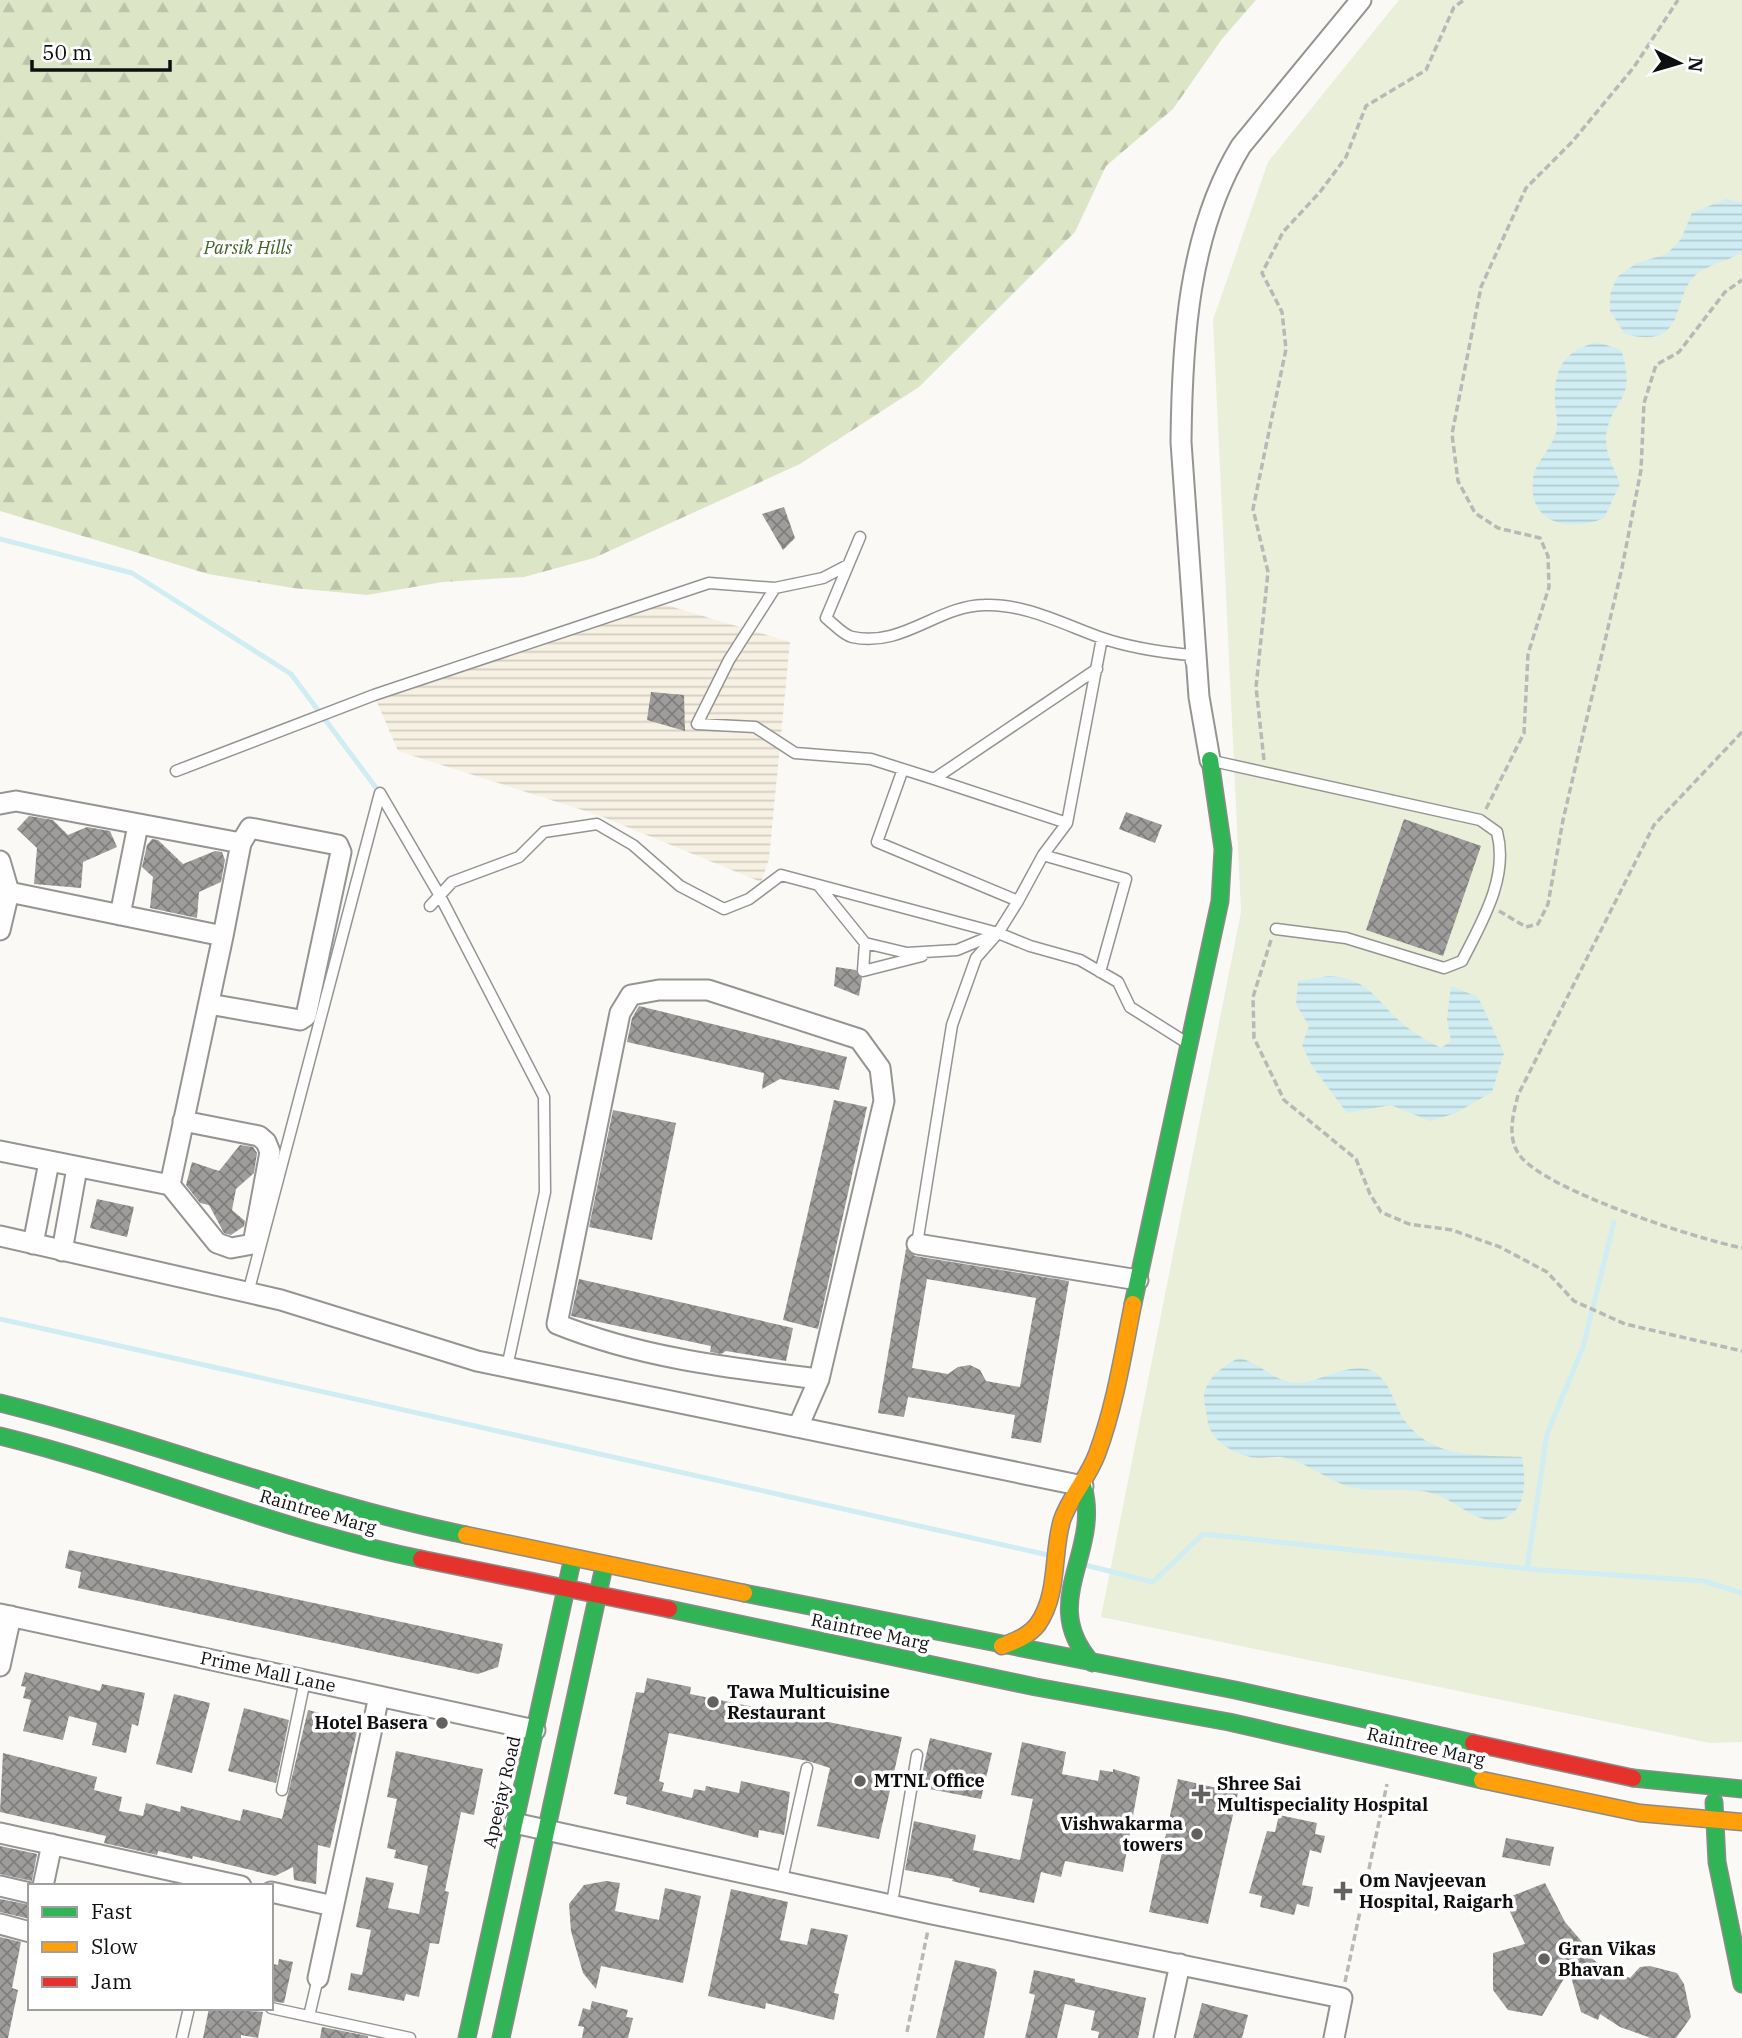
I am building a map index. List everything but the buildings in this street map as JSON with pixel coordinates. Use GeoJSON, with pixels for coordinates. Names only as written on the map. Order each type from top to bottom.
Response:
{"type":"FeatureCollection","features":[{"type":"Feature","properties":{"kind":"main road"},"geometry":{"type":"LineString","coordinates":[[1002,1646],[1020,1640],[1035,1628],[1045,1610],[1068,1505],[1083,1486],[1099,1452],[1109,1417],[1220,901],[1221,828],[1210,760]]}},
{"type":"Feature","properties":{"kind":"main road","name":"Raintree Marg"},"geometry":{"type":"LineString","coordinates":[[0,1403],[82,1424],[358,1510],[1002,1646],[1236,1690],[1646,1781],[1742,1789]]}},
{"type":"Feature","properties":{"kind":"main road","name":"Raintree Marg"},"geometry":{"type":"LineString","coordinates":[[0,1436],[85,1459],[349,1542],[1036,1687],[1229,1722],[1392,1761],[1640,1813],[1742,1822]]}},
{"type":"Feature","properties":{"kind":"main road"},"geometry":{"type":"LineString","coordinates":[[1083,1486],[1089,1510],[1066,1615],[1077,1648],[1092,1663]]}},
{"type":"Feature","properties":{"kind":"main road","name":"Apeejay Road"},"geometry":{"type":"LineString","coordinates":[[467,2038],[573,1555]]}},
{"type":"Feature","properties":{"kind":"main road"},"geometry":{"type":"LineString","coordinates":[[501,2038],[606,1562]]}},
{"type":"Feature","properties":{"kind":"main road"},"geometry":{"type":"LineString","coordinates":[[1714,1788],[1717,1862],[1742,1984]]}},
{"type":"Feature","properties":{"kind":"street"},"geometry":{"type":"LineString","coordinates":[[1210,760],[1199,697],[1181,442],[1182,391],[1200,242],[1225,173],[1241,146],[1360,0]]}},
{"type":"Feature","properties":{"kind":"street"},"geometry":{"type":"LineString","coordinates":[[0,804],[16,801],[240,843]]}},
{"type":"Feature","properties":{"kind":"street"},"geometry":{"type":"LineString","coordinates":[[120,915],[138,825]]}},
{"type":"Feature","properties":{"kind":"street"},"geometry":{"type":"LineString","coordinates":[[170,1185],[240,843],[250,828],[338,845],[341,852],[306,1016],[300,1020],[209,1004]]}},
{"type":"Feature","properties":{"kind":"street"},"geometry":{"type":"LineString","coordinates":[[0,861],[9,892],[0,930]]}},
{"type":"Feature","properties":{"kind":"street"},"geometry":{"type":"LineString","coordinates":[[9,892],[223,936]]}},
{"type":"Feature","properties":{"kind":"street"},"geometry":{"type":"LineString","coordinates":[[798,1427],[818,1379],[884,1101],[880,1068],[859,1039],[708,990],[659,990],[631,995],[620,1013],[558,1324],[600,1341],[716,1366],[818,1379]]}},
{"type":"Feature","properties":{"kind":"street"},"geometry":{"type":"LineString","coordinates":[[0,1151],[170,1185],[217,1243],[231,1248],[253,1244],[270,1152],[266,1142],[259,1136],[183,1121]]}},
{"type":"Feature","properties":{"kind":"street"},"geometry":{"type":"LineString","coordinates":[[33,1244],[49,1162]]}},
{"type":"Feature","properties":{"kind":"street"},"geometry":{"type":"LineString","coordinates":[[62,1251],[78,1168]]}},
{"type":"Feature","properties":{"kind":"street"},"geometry":{"type":"LineString","coordinates":[[0,1236],[248,1293],[477,1361],[1083,1486]]}},
{"type":"Feature","properties":{"kind":"street"},"geometry":{"type":"LineString","coordinates":[[917,1244],[1138,1280]]}},
{"type":"Feature","properties":{"kind":"street"},"geometry":{"type":"LineString","coordinates":[[0,1666],[5,1615]]}},
{"type":"Feature","properties":{"kind":"street","name":"Prime Mall Lane"},"geometry":{"type":"LineString","coordinates":[[5,1615],[536,1730]]}},
{"type":"Feature","properties":{"kind":"street"},"geometry":{"type":"LineString","coordinates":[[318,1978],[379,1696]]}},
{"type":"Feature","properties":{"kind":"street"},"geometry":{"type":"LineString","coordinates":[[514,1823],[892,1903],[932,1914],[1342,1998],[1334,2038]]}},
{"type":"Feature","properties":{"kind":"street"},"geometry":{"type":"LineString","coordinates":[[0,1833],[232,1884]]}},
{"type":"Feature","properties":{"kind":"street"},"geometry":{"type":"LineString","coordinates":[[43,1884],[52,1844]]}},
{"type":"Feature","properties":{"kind":"street"},"geometry":{"type":"LineString","coordinates":[[0,1888],[28,1895]]}},
{"type":"Feature","properties":{"kind":"street"},"geometry":{"type":"LineString","coordinates":[[273,1892],[334,1906]]}},
{"type":"Feature","properties":{"kind":"street"},"geometry":{"type":"LineString","coordinates":[[0,1924],[28,1931]]}},
{"type":"Feature","properties":{"kind":"street"},"geometry":{"type":"LineString","coordinates":[[1164,2038],[1180,1964]]}},
{"type":"Feature","properties":{"kind":"lane"},"geometry":{"type":"LineString","coordinates":[[860,537],[826,618],[850,637],[887,638],[913,631],[958,610],[985,605],[1015,609],[1136,649],[1190,654],[1201,758],[1480,820],[1497,832],[1501,848],[1490,905],[1462,961],[1444,968],[1346,938],[1276,929]]}},
{"type":"Feature","properties":{"kind":"lane"},"geometry":{"type":"LineString","coordinates":[[176,771],[309,718],[709,583],[775,588],[823,578],[848,565]]}},
{"type":"Feature","properties":{"kind":"lane"},"geometry":{"type":"LineString","coordinates":[[775,588],[729,660],[697,724],[755,727],[795,753],[871,759],[1067,823]]}},
{"type":"Feature","properties":{"kind":"lane"},"geometry":{"type":"LineString","coordinates":[[917,1244],[952,1025],[976,958],[998,933],[1043,855],[1067,823],[1102,638]]}},
{"type":"Feature","properties":{"kind":"lane"},"geometry":{"type":"LineString","coordinates":[[934,779],[1097,669]]}},
{"type":"Feature","properties":{"kind":"lane"},"geometry":{"type":"LineString","coordinates":[[903,769],[877,842],[1018,901]]}},
{"type":"Feature","properties":{"kind":"lane"},"geometry":{"type":"LineString","coordinates":[[248,1293],[380,793],[440,896],[544,1097],[545,1192],[515,1369]]}},
{"type":"Feature","properties":{"kind":"lane"},"geometry":{"type":"LineString","coordinates":[[430,906],[452,882],[519,857],[544,832],[597,824],[634,845],[680,886],[723,909],[750,899],[781,875],[998,933],[1030,946],[1080,960],[1118,982],[1130,1007],[1189,1045]]}},
{"type":"Feature","properties":{"kind":"lane"},"geometry":{"type":"LineString","coordinates":[[1043,855],[1126,879],[1100,972]]}},
{"type":"Feature","properties":{"kind":"lane"},"geometry":{"type":"LineString","coordinates":[[819,885],[865,943],[907,953],[957,950],[998,933]]}},
{"type":"Feature","properties":{"kind":"lane"},"geometry":{"type":"LineString","coordinates":[[865,943],[863,971],[943,951]]}},
{"type":"Feature","properties":{"kind":"lane"},"geometry":{"type":"LineString","coordinates":[[282,1790],[305,1680]]}},
{"type":"Feature","properties":{"kind":"lane"},"geometry":{"type":"LineString","coordinates":[[892,1903],[917,1755]]}},
{"type":"Feature","properties":{"kind":"lane"},"geometry":{"type":"LineString","coordinates":[[782,1880],[807,1768]]}},
{"type":"Feature","properties":{"kind":"lane"},"geometry":{"type":"LineString","coordinates":[[309,2016],[318,1978]]}},
{"type":"Feature","properties":{"kind":"lane"},"geometry":{"type":"LineString","coordinates":[[273,2008],[388,2036],[410,2038]]}},
{"type":"Feature","properties":{"kind":"lane"},"geometry":{"type":"LineString","coordinates":[[182,2038],[189,2010]]}},
{"type":"Feature","properties":{"kind":"path"},"geometry":{"type":"LineString","coordinates":[[1265,772],[1256,687],[1268,572],[1254,509],[1286,349],[1282,312],[1262,273],[1283,232],[1320,192],[1346,157],[1366,106],[1426,70],[1454,8],[1464,0]]}},
{"type":"Feature","properties":{"kind":"path"},"geometry":{"type":"LineString","coordinates":[[1480,820],[1524,733],[1528,654],[1549,587],[1548,556],[1540,538],[1498,528],[1475,513],[1458,481],[1452,434],[1481,287],[1526,188],[1572,142],[1634,67],[1678,0]]}},
{"type":"Feature","properties":{"kind":"path"},"geometry":{"type":"LineString","coordinates":[[1490,905],[1525,927],[1538,924],[1548,904],[1563,820],[1639,482],[1644,403],[1656,365],[1679,352],[1725,292],[1742,280]]}},
{"type":"Feature","properties":{"kind":"path"},"geometry":{"type":"LineString","coordinates":[[1742,732],[1654,825],[1518,1096],[1510,1127],[1520,1156],[1559,1185],[1712,1242],[1742,1248]]}},
{"type":"Feature","properties":{"kind":"path"},"geometry":{"type":"LineString","coordinates":[[1276,929],[1253,998],[1254,1038],[1284,1100],[1356,1159],[1370,1194],[1381,1212],[1409,1224],[1452,1230],[1500,1247],[1547,1272],[1574,1301],[1625,1324],[1742,1351]]}},
{"type":"Feature","properties":{"kind":"path"},"geometry":{"type":"LineString","coordinates":[[1342,1998],[1392,1761]]}},
{"type":"Feature","properties":{"kind":"path"},"geometry":{"type":"LineString","coordinates":[[907,2032],[932,1914]]}},
{"type":"Feature","properties":{"kind":"shaded area"},"geometry":{"type":"Polygon","coordinates":[[[653,601],[790,642],[769,859],[761,882],[598,815],[398,751],[374,695],[653,601]]]}},
{"type":"Feature","properties":{"kind":"green space","name":"Parsik Hills"},"geometry":{"type":"Polygon","coordinates":[[[0,0],[1256,0],[1222,39],[1173,109],[1106,166],[1075,232],[919,387],[800,464],[594,558],[524,577],[443,582],[367,595],[293,588],[208,574],[0,511],[0,0]]]}},
{"type":"Feature","properties":{"kind":"green space"},"geometry":{"type":"Polygon","coordinates":[[[1399,0],[1742,0],[1742,1742],[1710,1743],[1101,1617],[1241,912],[1213,320],[1268,162],[1399,0]]]}},
{"type":"Feature","properties":{"kind":"water"},"geometry":{"type":"Polygon","coordinates":[[[1726,199],[1742,203],[1742,251],[1698,273],[1689,283],[1669,328],[1660,335],[1646,337],[1625,334],[1610,311],[1610,295],[1617,277],[1637,263],[1667,254],[1681,239],[1692,213],[1726,199]]]}},
{"type":"Feature","properties":{"kind":"water"},"geometry":{"type":"Polygon","coordinates":[[[1597,342],[1621,350],[1626,367],[1625,391],[1612,415],[1606,438],[1609,456],[1620,484],[1604,518],[1566,524],[1554,521],[1537,507],[1533,495],[1534,474],[1556,432],[1555,388],[1560,369],[1570,355],[1597,342]]]}},
{"type":"Feature","properties":{"kind":"water"},"geometry":{"type":"Polygon","coordinates":[[[1328,976],[1343,978],[1365,988],[1408,1028],[1441,1048],[1451,1041],[1447,1019],[1451,986],[1478,997],[1504,1053],[1492,1092],[1456,1113],[1430,1121],[1391,1105],[1347,1113],[1312,1066],[1302,1045],[1309,1026],[1296,1004],[1298,981],[1328,976]]]}},
{"type":"Feature","properties":{"kind":"water"},"geometry":{"type":"Polygon","coordinates":[[[1239,1358],[1292,1383],[1357,1368],[1374,1372],[1388,1386],[1402,1416],[1425,1440],[1455,1452],[1522,1457],[1524,1489],[1519,1505],[1509,1516],[1490,1520],[1471,1514],[1444,1498],[1424,1491],[1351,1487],[1291,1459],[1240,1454],[1220,1442],[1211,1431],[1204,1397],[1213,1377],[1239,1358]]]}},
{"type":"Feature","properties":{"kind":"waterway"},"geometry":{"type":"LineString","coordinates":[[0,539],[132,573],[291,674],[380,793]]}},
{"type":"Feature","properties":{"kind":"waterway"},"geometry":{"type":"LineString","coordinates":[[1527,1569],[1547,1434],[1583,1347],[1614,1222]]}},
{"type":"Feature","properties":{"kind":"waterway"},"geometry":{"type":"LineString","coordinates":[[0,1319],[1048,1555]]}},
{"type":"Feature","properties":{"kind":"waterway"},"geometry":{"type":"LineString","coordinates":[[1085,1565],[1153,1582],[1203,1534],[1541,1570],[1704,1581],[1742,1593]]}},
{"type":"Feature","properties":{"kind":"traffic: fast"},"geometry":{"type":"LineString","coordinates":[[1133,1304],[1220,901],[1223,849],[1210,760]]}},
{"type":"Feature","properties":{"kind":"traffic: fast"},"geometry":{"type":"LineString","coordinates":[[0,1403],[349,1506],[466,1535]]}},
{"type":"Feature","properties":{"kind":"traffic: fast"},"geometry":{"type":"LineString","coordinates":[[0,1436],[105,1466],[262,1517],[367,1547],[421,1559]]}},
{"type":"Feature","properties":{"kind":"traffic: fast"},"geometry":{"type":"LineString","coordinates":[[1083,1486],[1087,1510],[1085,1533],[1070,1598],[1070,1619],[1077,1641],[1092,1663]]}},
{"type":"Feature","properties":{"kind":"traffic: fast"},"geometry":{"type":"LineString","coordinates":[[467,2038],[571,1566]]}},
{"type":"Feature","properties":{"kind":"traffic: fast"},"geometry":{"type":"LineString","coordinates":[[501,2038],[603,1571]]}},
{"type":"Feature","properties":{"kind":"traffic: fast"},"geometry":{"type":"LineString","coordinates":[[744,1593],[1235,1690],[1473,1743]]}},
{"type":"Feature","properties":{"kind":"traffic: fast"},"geometry":{"type":"LineString","coordinates":[[669,1609],[1036,1687],[1229,1722],[1482,1780]]}},
{"type":"Feature","properties":{"kind":"traffic: fast"},"geometry":{"type":"LineString","coordinates":[[1633,1778],[1742,1789]]}},
{"type":"Feature","properties":{"kind":"traffic: fast"},"geometry":{"type":"LineString","coordinates":[[1714,1802],[1717,1862],[1742,1984]]}},
{"type":"Feature","properties":{"kind":"traffic: slow"},"geometry":{"type":"LineString","coordinates":[[1002,1646],[1030,1632],[1045,1612],[1052,1587],[1062,1520],[1093,1463],[1103,1436],[1118,1380],[1133,1304]]}},
{"type":"Feature","properties":{"kind":"traffic: slow"},"geometry":{"type":"LineString","coordinates":[[466,1535],[744,1593]]}},
{"type":"Feature","properties":{"kind":"traffic: slow"},"geometry":{"type":"LineString","coordinates":[[1482,1780],[1640,1813],[1742,1822]]}},
{"type":"Feature","properties":{"kind":"traffic: jam"},"geometry":{"type":"LineString","coordinates":[[421,1559],[669,1609]]}},
{"type":"Feature","properties":{"kind":"traffic: jam"},"geometry":{"type":"LineString","coordinates":[[1473,1743],[1633,1778]]}},
{"type":"Feature","properties":{"kind":"place","name":"Tawa Multicuisine Restaurant"},"geometry":{"type":"Point","coordinates":[713,1702]}},
{"type":"Feature","properties":{"kind":"place","name":"Hotel Basera"},"geometry":{"type":"Point","coordinates":[442,1723]}},
{"type":"Feature","properties":{"kind":"place","name":"MTNL Office"},"geometry":{"type":"Point","coordinates":[860,1781]}},
{"type":"Feature","properties":{"kind":"place","name":"Shree Sai Multispeciality Hospital"},"geometry":{"type":"Point","coordinates":[1201,1794]}},
{"type":"Feature","properties":{"kind":"place","name":"Vishwakarma towers"},"geometry":{"type":"Point","coordinates":[1197,1834]}},
{"type":"Feature","properties":{"kind":"place","name":"Om Navjeevan Hospital, Raigarh"},"geometry":{"type":"Point","coordinates":[1343,1891]}},
{"type":"Feature","properties":{"kind":"place","name":"Gran Vikas Bhavan"},"geometry":{"type":"Point","coordinates":[1544,1959]}}]}
